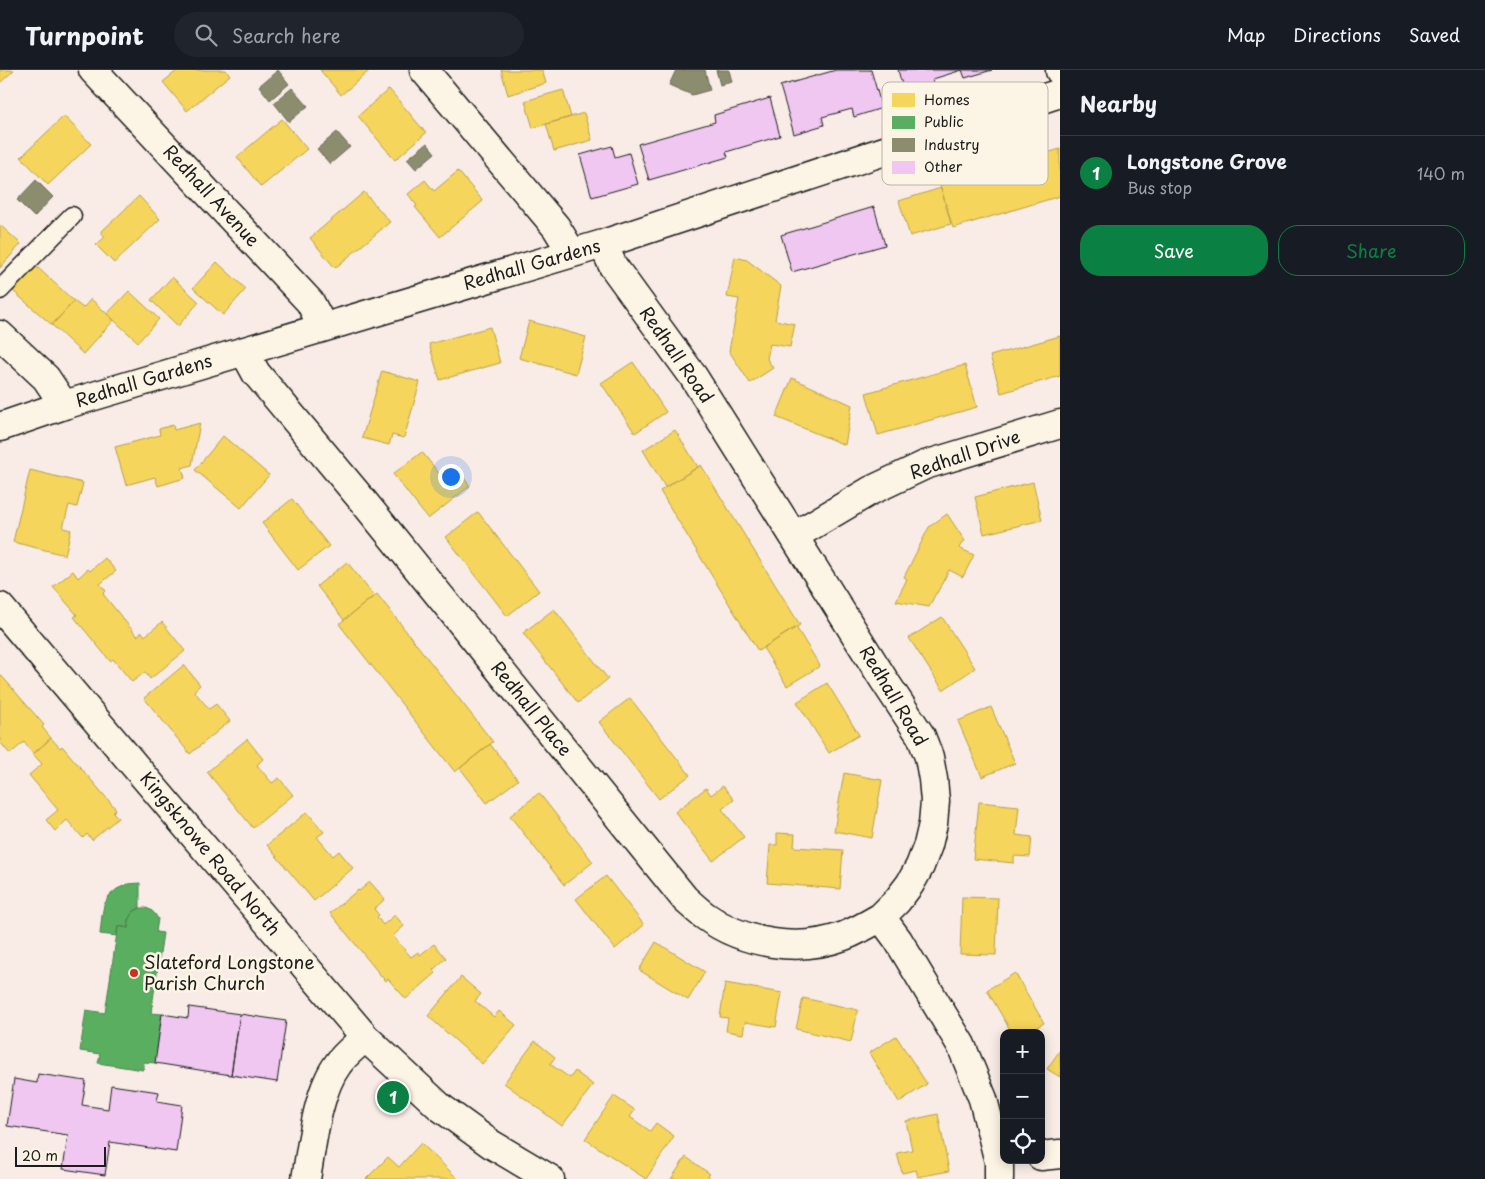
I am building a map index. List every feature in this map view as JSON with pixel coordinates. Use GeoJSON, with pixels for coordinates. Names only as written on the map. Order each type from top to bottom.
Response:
{"type":"FeatureCollection","features":[{"type":"Feature","properties":{"kind":"street","name":"Redhall Avenue"},"geometry":{"type":"LineString","coordinates":[[93,70],[310,302],[323,327]]}},
{"type":"Feature","properties":{"kind":"street"},"geometry":{"type":"LineString","coordinates":[[427,71],[556,228],[572,253]]}},
{"type":"Feature","properties":{"kind":"street","name":"Redhall Gardens"},"geometry":{"type":"LineString","coordinates":[[1048,97],[1060,93]]}},
{"type":"Feature","properties":{"kind":"street","name":"Redhall Gardens"},"geometry":{"type":"LineString","coordinates":[[0,427],[64,405],[603,244],[882,152]]}},
{"type":"Feature","properties":{"kind":"street","name":"Redhall Road"},"geometry":{"type":"LineString","coordinates":[[603,244],[613,266],[693,376],[921,736],[929,757],[933,779],[935,801],[933,824],[920,866],[910,884],[881,917]]}},
{"type":"Feature","properties":{"kind":"street"},"geometry":{"type":"LineString","coordinates":[[0,335],[46,378],[64,405]]}},
{"type":"Feature","properties":{"kind":"street","name":"Redhall Place"},"geometry":{"type":"LineString","coordinates":[[244,351],[256,373],[363,500],[685,899],[705,916],[728,930],[752,939],[778,944],[800,945],[843,937],[881,917]]}},
{"type":"Feature","properties":{"kind":"street","name":"Redhall Drive"},"geometry":{"type":"LineString","coordinates":[[794,536],[870,491],[925,465],[1060,424]]}},
{"type":"Feature","properties":{"kind":"street","name":"Kingsknowe Road North"},"geometry":{"type":"LineString","coordinates":[[0,607],[365,1037],[440,1106],[491,1144],[550,1179]]}},
{"type":"Feature","properties":{"kind":"street"},"geometry":{"type":"LineString","coordinates":[[881,917],[898,940],[961,1045],[984,1099],[1003,1167]]}},
{"type":"Feature","properties":{"kind":"street"},"geometry":{"type":"LineString","coordinates":[[306,1179],[322,1094],[338,1065],[365,1037]]}},
{"type":"Feature","properties":{"kind":"street"},"geometry":{"type":"LineString","coordinates":[[1045,1156],[1060,1154]]}},
{"type":"Feature","properties":{"kind":"lane"},"geometry":{"type":"LineString","coordinates":[[0,290],[72,216]]}},
{"type":"Feature","properties":{"kind":"building: Homes"},"geometry":{"type":"Polygon","coordinates":[[[0,70],[14,70],[0,83],[0,70]]]}},
{"type":"Feature","properties":{"kind":"building: Homes"},"geometry":{"type":"Polygon","coordinates":[[[178,70],[226,70],[230,75],[187,111],[163,82],[178,70]]]}},
{"type":"Feature","properties":{"kind":"building: Homes"},"geometry":{"type":"Polygon","coordinates":[[[320,70],[368,70],[369,71],[341,95],[320,70]]]}},
{"type":"Feature","properties":{"kind":"building: Homes"},"geometry":{"type":"Polygon","coordinates":[[[501,70],[542,70],[546,83],[508,95],[501,70]]]}},
{"type":"Feature","properties":{"kind":"building: Homes"},"geometry":{"type":"Polygon","coordinates":[[[389,89],[426,133],[395,160],[358,116],[389,89]]]}},
{"type":"Feature","properties":{"kind":"building: Homes"},"geometry":{"type":"Polygon","coordinates":[[[563,90],[571,117],[533,128],[525,101],[563,90]]]}},
{"type":"Feature","properties":{"kind":"building: Homes"},"geometry":{"type":"Polygon","coordinates":[[[584,113],[592,140],[554,151],[546,124],[584,113]]]}},
{"type":"Feature","properties":{"kind":"building: Homes"},"geometry":{"type":"Polygon","coordinates":[[[64,116],[91,144],[48,185],[21,157],[64,116]]]}},
{"type":"Feature","properties":{"kind":"building: Homes"},"geometry":{"type":"Polygon","coordinates":[[[282,119],[307,149],[261,187],[237,157],[282,119]]]}},
{"type":"Feature","properties":{"kind":"building: Homes"},"geometry":{"type":"Polygon","coordinates":[[[1060,149],[1060,196],[953,228],[940,185],[1048,185],[1048,153],[1060,149]]]}},
{"type":"Feature","properties":{"kind":"building: Homes"},"geometry":{"type":"Polygon","coordinates":[[[458,171],[483,201],[440,237],[415,207],[417,206],[408,194],[425,180],[434,191],[458,171]]]}},
{"type":"Feature","properties":{"kind":"building: Homes"},"geometry":{"type":"Polygon","coordinates":[[[941,188],[951,224],[910,236],[899,201],[941,188]]]}},
{"type":"Feature","properties":{"kind":"building: Homes"},"geometry":{"type":"Polygon","coordinates":[[[364,192],[390,222],[335,268],[310,238],[364,192]]]}},
{"type":"Feature","properties":{"kind":"building: Homes"},"geometry":{"type":"Polygon","coordinates":[[[139,196],[160,219],[114,263],[96,245],[105,237],[101,232],[139,196]]]}},
{"type":"Feature","properties":{"kind":"building: Homes"},"geometry":{"type":"Polygon","coordinates":[[[0,225],[21,244],[0,268],[0,225]]]}},
{"type":"Feature","properties":{"kind":"building: Homes"},"geometry":{"type":"Polygon","coordinates":[[[735,257],[747,260],[781,286],[775,320],[795,324],[790,347],[770,344],[767,359],[773,368],[750,383],[729,351],[739,299],[727,297],[735,257]]]}},
{"type":"Feature","properties":{"kind":"building: Homes"},"geometry":{"type":"Polygon","coordinates":[[[217,262],[246,289],[223,315],[193,288],[217,262]]]}},
{"type":"Feature","properties":{"kind":"building: Homes"},"geometry":{"type":"Polygon","coordinates":[[[36,266],[74,301],[52,325],[13,291],[36,266]]]}},
{"type":"Feature","properties":{"kind":"building: Homes"},"geometry":{"type":"Polygon","coordinates":[[[172,277],[199,302],[178,326],[151,300],[172,277]]]}},
{"type":"Feature","properties":{"kind":"building: Homes"},"geometry":{"type":"Polygon","coordinates":[[[129,291],[159,319],[138,342],[107,314],[129,291]]]}},
{"type":"Feature","properties":{"kind":"building: Homes"},"geometry":{"type":"Polygon","coordinates":[[[91,299],[114,320],[83,354],[52,325],[74,301],[83,308],[91,299]]]}},
{"type":"Feature","properties":{"kind":"building: Homes"},"geometry":{"type":"Polygon","coordinates":[[[529,321],[586,337],[576,374],[519,358],[529,321]]]}},
{"type":"Feature","properties":{"kind":"building: Homes"},"geometry":{"type":"Polygon","coordinates":[[[490,327],[500,363],[440,380],[429,344],[490,327]]]}},
{"type":"Feature","properties":{"kind":"building: Homes"},"geometry":{"type":"Polygon","coordinates":[[[1060,336],[1060,376],[1001,393],[990,356],[1060,336]]]}},
{"type":"Feature","properties":{"kind":"building: Homes"},"geometry":{"type":"Polygon","coordinates":[[[633,362],[666,412],[635,433],[601,383],[633,362]]]}},
{"type":"Feature","properties":{"kind":"building: Homes"},"geometry":{"type":"Polygon","coordinates":[[[965,365],[977,407],[878,435],[866,393],[965,365]]]}},
{"type":"Feature","properties":{"kind":"building: Homes"},"geometry":{"type":"Polygon","coordinates":[[[382,371],[420,382],[404,438],[392,435],[389,445],[362,438],[382,371]]]}},
{"type":"Feature","properties":{"kind":"building: Homes"},"geometry":{"type":"Polygon","coordinates":[[[792,378],[852,405],[845,445],[776,417],[792,378]]]}},
{"type":"Feature","properties":{"kind":"building: Homes"},"geometry":{"type":"Polygon","coordinates":[[[200,423],[192,465],[182,468],[185,478],[158,486],[155,477],[126,485],[115,447],[160,435],[159,429],[173,425],[174,430],[200,423]]]}},
{"type":"Feature","properties":{"kind":"building: Homes"},"geometry":{"type":"Polygon","coordinates":[[[675,430],[698,467],[665,487],[643,450],[675,430]]]}},
{"type":"Feature","properties":{"kind":"building: Homes"},"geometry":{"type":"Polygon","coordinates":[[[223,436],[269,475],[241,508],[195,470],[223,436]]]}},
{"type":"Feature","properties":{"kind":"building: Homes"},"geometry":{"type":"Polygon","coordinates":[[[422,452],[441,476],[455,466],[470,486],[428,519],[393,474],[422,452]]]}},
{"type":"Feature","properties":{"kind":"building: Homes"},"geometry":{"type":"Polygon","coordinates":[[[701,465],[800,625],[758,651],[660,491],[701,465]]]}},
{"type":"Feature","properties":{"kind":"building: Homes"},"geometry":{"type":"Polygon","coordinates":[[[30,470],[83,483],[77,507],[69,505],[63,528],[71,530],[65,555],[13,542],[30,470]]]}},
{"type":"Feature","properties":{"kind":"building: Homes"},"geometry":{"type":"Polygon","coordinates":[[[1033,482],[1042,520],[984,534],[975,497],[1033,482]]]}},
{"type":"Feature","properties":{"kind":"building: Homes"},"geometry":{"type":"Polygon","coordinates":[[[292,499],[329,546],[298,570],[262,523],[292,499]]]}},
{"type":"Feature","properties":{"kind":"building: Homes"},"geometry":{"type":"Polygon","coordinates":[[[478,512],[539,591],[507,616],[446,537],[478,512]]]}},
{"type":"Feature","properties":{"kind":"building: Homes"},"geometry":{"type":"Polygon","coordinates":[[[947,514],[965,541],[959,548],[974,555],[963,577],[949,570],[929,607],[896,601],[907,579],[904,577],[929,527],[947,514]]]}},
{"type":"Feature","properties":{"kind":"building: Homes"},"geometry":{"type":"Polygon","coordinates":[[[105,558],[116,571],[100,584],[106,591],[103,594],[137,636],[142,632],[145,636],[162,622],[185,651],[150,679],[145,672],[132,682],[113,659],[110,661],[74,617],[77,615],[53,587],[73,571],[78,578],[88,569],[90,571],[105,558]]]}},
{"type":"Feature","properties":{"kind":"building: Homes"},"geometry":{"type":"Polygon","coordinates":[[[347,562],[374,596],[344,620],[317,586],[347,562]]]}},
{"type":"Feature","properties":{"kind":"building: Homes"},"geometry":{"type":"Polygon","coordinates":[[[377,594],[493,742],[455,772],[339,624],[377,594]]]}},
{"type":"Feature","properties":{"kind":"building: Homes"},"geometry":{"type":"Polygon","coordinates":[[[554,609],[608,679],[578,703],[523,633],[554,609]]]}},
{"type":"Feature","properties":{"kind":"building: Homes"},"geometry":{"type":"Polygon","coordinates":[[[942,617],[975,668],[943,690],[909,638],[942,617]]]}},
{"type":"Feature","properties":{"kind":"building: Homes"},"geometry":{"type":"Polygon","coordinates":[[[796,627],[820,666],[787,686],[763,648],[796,627]]]}},
{"type":"Feature","properties":{"kind":"building: Homes"},"geometry":{"type":"Polygon","coordinates":[[[184,665],[200,685],[194,691],[209,709],[216,704],[230,721],[190,754],[144,698],[184,665]]]}},
{"type":"Feature","properties":{"kind":"building: Homes"},"geometry":{"type":"Polygon","coordinates":[[[0,674],[44,725],[42,727],[51,738],[33,754],[24,742],[10,754],[0,742],[0,674]]]}},
{"type":"Feature","properties":{"kind":"building: Homes"},"geometry":{"type":"Polygon","coordinates":[[[827,683],[859,735],[829,753],[797,702],[827,683]]]}},
{"type":"Feature","properties":{"kind":"building: Homes"},"geometry":{"type":"Polygon","coordinates":[[[630,698],[690,775],[659,799],[599,722],[630,698]]]}},
{"type":"Feature","properties":{"kind":"building: Homes"},"geometry":{"type":"Polygon","coordinates":[[[991,707],[1015,763],[982,777],[958,721],[991,707]]]}},
{"type":"Feature","properties":{"kind":"building: Homes"},"geometry":{"type":"Polygon","coordinates":[[[51,738],[60,748],[62,746],[116,809],[113,812],[118,818],[92,840],[87,834],[83,838],[67,820],[55,831],[46,820],[58,810],[29,775],[42,764],[33,754],[51,738]]]}},
{"type":"Feature","properties":{"kind":"building: Homes"},"geometry":{"type":"Polygon","coordinates":[[[247,739],[263,759],[257,765],[272,783],[279,778],[293,795],[253,828],[207,772],[247,739]]]}},
{"type":"Feature","properties":{"kind":"building: Homes"},"geometry":{"type":"Polygon","coordinates":[[[490,744],[518,780],[487,803],[460,768],[490,744]]]}},
{"type":"Feature","properties":{"kind":"building: Homes"},"geometry":{"type":"Polygon","coordinates":[[[844,773],[882,780],[872,838],[834,831],[844,773]]]}},
{"type":"Feature","properties":{"kind":"building: Homes"},"geometry":{"type":"Polygon","coordinates":[[[723,786],[734,800],[722,809],[744,837],[713,861],[675,812],[706,788],[711,795],[723,786]]]}},
{"type":"Feature","properties":{"kind":"building: Homes"},"geometry":{"type":"Polygon","coordinates":[[[539,793],[593,862],[564,885],[510,816],[539,793]]]}},
{"type":"Feature","properties":{"kind":"building: Homes"},"geometry":{"type":"Polygon","coordinates":[[[979,802],[1019,806],[1016,835],[1032,837],[1030,857],[1014,856],[1014,863],[973,859],[979,802]]]}},
{"type":"Feature","properties":{"kind":"building: Homes"},"geometry":{"type":"Polygon","coordinates":[[[307,812],[324,832],[317,837],[333,856],[339,851],[353,868],[314,901],[267,845],[307,812]]]}},
{"type":"Feature","properties":{"kind":"building: Homes"},"geometry":{"type":"Polygon","coordinates":[[[777,833],[795,834],[794,847],[843,850],[840,889],[767,883],[770,845],[777,845],[777,833]]]}},
{"type":"Feature","properties":{"kind":"building: Homes"},"geometry":{"type":"Polygon","coordinates":[[[606,876],[644,925],[615,949],[576,899],[606,876]]]}},
{"type":"Feature","properties":{"kind":"building: Homes"},"geometry":{"type":"Polygon","coordinates":[[[370,882],[385,899],[374,909],[379,915],[377,917],[383,925],[395,915],[404,926],[393,936],[411,957],[418,952],[420,955],[434,944],[446,958],[433,970],[436,973],[406,999],[388,979],[386,981],[382,977],[330,913],[370,882]]]}},
{"type":"Feature","properties":{"kind":"building: Homes"},"geometry":{"type":"Polygon","coordinates":[[[962,897],[998,898],[996,955],[960,954],[962,897]]]}},
{"type":"Feature","properties":{"kind":"building: Homes"},"geometry":{"type":"Polygon","coordinates":[[[656,942],[705,972],[688,1000],[639,970],[656,942]]]}},
{"type":"Feature","properties":{"kind":"building: Homes"},"geometry":{"type":"Polygon","coordinates":[[[1015,973],[1044,1023],[1034,1029],[1010,1029],[987,990],[1015,973]]]}},
{"type":"Feature","properties":{"kind":"building: Homes"},"geometry":{"type":"Polygon","coordinates":[[[461,977],[481,994],[475,1001],[494,1017],[499,1011],[516,1025],[482,1064],[428,1016],[461,977]]]}},
{"type":"Feature","properties":{"kind":"building: Homes"},"geometry":{"type":"Polygon","coordinates":[[[725,983],[782,993],[776,1027],[745,1022],[743,1034],[726,1031],[728,1018],[720,1017],[725,983]]]}},
{"type":"Feature","properties":{"kind":"building: Homes"},"geometry":{"type":"Polygon","coordinates":[[[803,998],[858,1010],[851,1042],[796,1029],[803,998]]]}},
{"type":"Feature","properties":{"kind":"building: Homes"},"geometry":{"type":"Polygon","coordinates":[[[896,1036],[927,1084],[899,1102],[869,1053],[896,1036]]]}},
{"type":"Feature","properties":{"kind":"building: Homes"},"geometry":{"type":"Polygon","coordinates":[[[535,1041],[555,1057],[550,1064],[570,1078],[575,1071],[593,1085],[562,1126],[504,1083],[535,1041]]]}},
{"type":"Feature","properties":{"kind":"building: Homes"},"geometry":{"type":"Polygon","coordinates":[[[1060,1050],[1060,1077],[1047,1069],[1060,1050]]]}},
{"type":"Feature","properties":{"kind":"building: Homes"},"geometry":{"type":"Polygon","coordinates":[[[614,1096],[635,1110],[630,1117],[650,1131],[656,1123],[674,1136],[646,1179],[585,1139],[614,1096]]]}},
{"type":"Feature","properties":{"kind":"building: Homes"},"geometry":{"type":"Polygon","coordinates":[[[938,1114],[949,1171],[918,1177],[916,1170],[902,1173],[897,1153],[912,1150],[906,1121],[938,1114]]]}},
{"type":"Feature","properties":{"kind":"building: Homes"},"geometry":{"type":"Polygon","coordinates":[[[421,1143],[458,1179],[366,1179],[388,1157],[399,1167],[421,1143]]]}},
{"type":"Feature","properties":{"kind":"building: Homes"},"geometry":{"type":"Polygon","coordinates":[[[686,1157],[710,1174],[708,1176],[711,1179],[671,1179],[686,1157]]]}},
{"type":"Feature","properties":{"kind":"building: Public"},"geometry":{"type":"Polygon","coordinates":[[[140,883],[140,908],[134,911],[128,920],[128,928],[118,926],[117,936],[100,934],[104,905],[109,896],[117,889],[128,884],[140,883]]]}},
{"type":"Feature","properties":{"kind":"building: Public","name":"Slateford Longstone Parish Church"},"geometry":{"type":"Polygon","coordinates":[[[140,908],[151,910],[155,914],[158,919],[156,932],[163,933],[151,1013],[162,1014],[155,1063],[144,1062],[143,1070],[98,1063],[100,1054],[80,1051],[86,1010],[105,1013],[118,926],[128,928],[128,920],[131,915],[140,908]]]}},
{"type":"Feature","properties":{"kind":"building: Industry"},"geometry":{"type":"Polygon","coordinates":[[[278,70],[289,84],[270,100],[259,86],[278,70]]]}},
{"type":"Feature","properties":{"kind":"building: Industry"},"geometry":{"type":"Polygon","coordinates":[[[676,70],[705,70],[710,90],[692,95],[669,85],[676,70]]]}},
{"type":"Feature","properties":{"kind":"building: Industry"},"geometry":{"type":"Polygon","coordinates":[[[716,70],[729,70],[732,82],[720,85],[716,70]]]}},
{"type":"Feature","properties":{"kind":"building: Industry"},"geometry":{"type":"Polygon","coordinates":[[[292,88],[308,106],[289,122],[274,103],[292,88]]]}},
{"type":"Feature","properties":{"kind":"building: Industry"},"geometry":{"type":"Polygon","coordinates":[[[337,132],[350,147],[330,164],[317,149],[337,132]]]}},
{"type":"Feature","properties":{"kind":"building: Industry"},"geometry":{"type":"Polygon","coordinates":[[[427,143],[435,153],[416,169],[407,159],[427,143]]]}},
{"type":"Feature","properties":{"kind":"building: Industry"},"geometry":{"type":"Polygon","coordinates":[[[36,180],[53,197],[34,217],[17,200],[36,180]]]}},
{"type":"Feature","properties":{"kind":"building: Other"},"geometry":{"type":"Polygon","coordinates":[[[836,70],[871,70],[882,108],[854,117],[852,109],[822,117],[824,125],[794,134],[780,86],[836,70]]]}},
{"type":"Feature","properties":{"kind":"building: Other"},"geometry":{"type":"Polygon","coordinates":[[[898,70],[962,70],[933,79],[934,82],[901,82],[898,70]]]}},
{"type":"Feature","properties":{"kind":"building: Other"},"geometry":{"type":"Polygon","coordinates":[[[962,70],[992,70],[965,78],[962,70]]]}},
{"type":"Feature","properties":{"kind":"building: Other"},"geometry":{"type":"Polygon","coordinates":[[[770,98],[780,136],[726,152],[728,157],[649,180],[638,144],[715,122],[714,115],[770,98]]]}},
{"type":"Feature","properties":{"kind":"building: Other"},"geometry":{"type":"Polygon","coordinates":[[[612,146],[615,157],[629,153],[638,184],[592,197],[580,155],[612,146]]]}},
{"type":"Feature","properties":{"kind":"building: Other"},"geometry":{"type":"Polygon","coordinates":[[[874,207],[885,245],[792,272],[781,235],[874,207]]]}},
{"type":"Feature","properties":{"kind":"building: Other"},"geometry":{"type":"Polygon","coordinates":[[[189,1007],[240,1014],[231,1075],[155,1063],[162,1014],[188,1018],[189,1007]]]}},
{"type":"Feature","properties":{"kind":"building: Other"},"geometry":{"type":"Polygon","coordinates":[[[240,1014],[286,1021],[277,1082],[231,1075],[240,1014]]]}},
{"type":"Feature","properties":{"kind":"building: Other"},"geometry":{"type":"Polygon","coordinates":[[[38,1074],[86,1081],[82,1105],[108,1109],[111,1085],[159,1092],[157,1101],[182,1105],[176,1152],[110,1142],[105,1175],[63,1169],[68,1135],[7,1126],[14,1079],[37,1083],[38,1074]]]}},
{"type":"Feature","properties":{"kind":"place","name":"Slateford Longstone Parish Church"},"geometry":{"type":"Point","coordinates":[134,973]}},
{"type":"Feature","properties":{"kind":"place","name":"Longstone Grove"},"geometry":{"type":"Point","coordinates":[393,1097]}}]}
